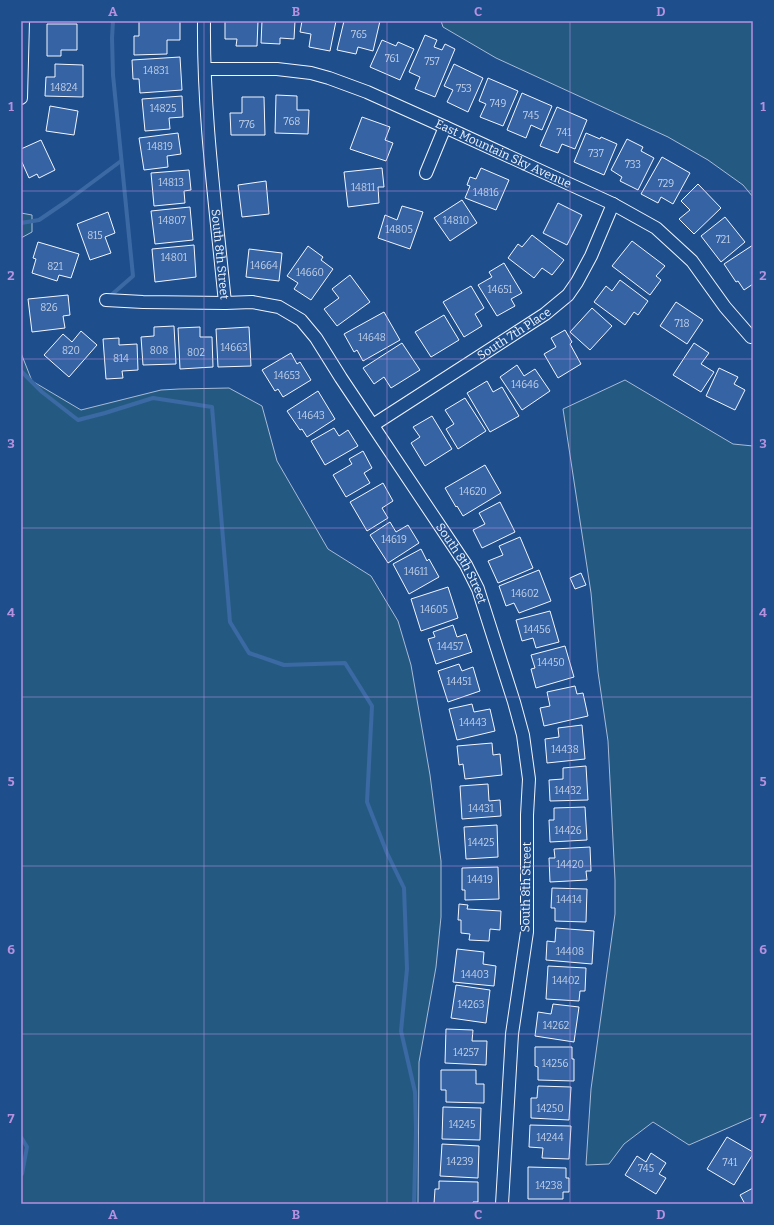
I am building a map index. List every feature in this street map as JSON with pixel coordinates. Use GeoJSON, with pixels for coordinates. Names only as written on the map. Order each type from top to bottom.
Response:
{"type":"FeatureCollection","features":[{"type":"Feature","properties":{"kind":"street"},"geometry":{"type":"LineString","coordinates":[[21,98],[23,21]]}},
{"type":"Feature","properties":{"kind":"street","name":"South 8th Street"},"geometry":{"type":"LineString","coordinates":[[204,21],[205,69],[211,163],[225,303],[252,302],[279,307],[301,320],[316,338],[466,565],[478,589],[523,735],[528,780],[527,932],[512,1034],[502,1204]]}},
{"type":"Feature","properties":{"kind":"street","name":"East Mountain Sky Avenue"},"geometry":{"type":"LineString","coordinates":[[205,69],[277,69],[310,73],[329,78],[367,92],[446,126],[613,204],[656,228],[692,262],[750,338]]}},
{"type":"Feature","properties":{"kind":"street"},"geometry":{"type":"LineString","coordinates":[[426,173],[446,126]]}},
{"type":"Feature","properties":{"kind":"street","name":"South 7th Place"},"geometry":{"type":"LineString","coordinates":[[373,425],[545,314],[568,296],[591,256],[613,204]]}},
{"type":"Feature","properties":{"kind":"street"},"geometry":{"type":"LineString","coordinates":[[106,300],[225,303]]}},
{"type":"Feature","properties":{"kind":"shaded area"},"geometry":{"type":"Polygon","coordinates":[[[441,21],[753,21],[753,197],[743,185],[708,160],[668,137],[496,58],[443,27],[441,21]]]}},
{"type":"Feature","properties":{"kind":"shaded area"},"geometry":{"type":"Polygon","coordinates":[[[21,213],[32,215],[32,232],[21,238],[21,213]]]}},
{"type":"Feature","properties":{"kind":"shaded area"},"geometry":{"type":"Polygon","coordinates":[[[21,353],[32,381],[81,410],[161,390],[179,389],[229,388],[262,406],[277,461],[328,549],[371,576],[398,621],[411,665],[430,775],[441,861],[441,917],[436,967],[419,1062],[418,1204],[21,1204],[21,353]]]}},
{"type":"Feature","properties":{"kind":"shaded area"},"geometry":{"type":"Polygon","coordinates":[[[625,380],[733,444],[753,446],[753,1117],[689,1145],[653,1122],[624,1144],[609,1164],[586,1165],[591,1089],[615,914],[615,880],[608,741],[598,672],[591,593],[563,409],[625,380]]]}},
{"type":"Feature","properties":{"kind":"building"},"geometry":{"type":"Polygon","coordinates":[[[139,21],[180,21],[180,40],[167,40],[167,54],[134,55],[134,36],[139,36],[139,21]]]}},
{"type":"Feature","properties":{"kind":"building"},"geometry":{"type":"Polygon","coordinates":[[[225,21],[258,21],[257,46],[236,46],[237,39],[225,39],[225,21]]]}},
{"type":"Feature","properties":{"kind":"building"},"geometry":{"type":"Polygon","coordinates":[[[262,21],[295,21],[294,39],[280,38],[280,44],[261,43],[262,21]]]}},
{"type":"Feature","properties":{"kind":"building"},"geometry":{"type":"Polygon","coordinates":[[[302,21],[336,21],[330,51],[309,47],[311,34],[300,32],[302,21]]]}},
{"type":"Feature","properties":{"kind":"building"},"geometry":{"type":"Polygon","coordinates":[[[344,21],[380,21],[373,51],[358,47],[356,54],[337,50],[344,21]]]}},
{"type":"Feature","properties":{"kind":"building"},"geometry":{"type":"Polygon","coordinates":[[[47,24],[77,24],[77,50],[61,50],[61,56],[47,56],[47,24]]]}},
{"type":"Feature","properties":{"kind":"building"},"geometry":{"type":"Polygon","coordinates":[[[425,35],[437,40],[434,47],[442,50],[445,44],[455,49],[435,97],[415,89],[420,77],[409,72],[425,35]]]}},
{"type":"Feature","properties":{"kind":"building"},"geometry":{"type":"Polygon","coordinates":[[[382,40],[396,46],[398,42],[414,49],[400,80],[370,67],[382,40]]]}},
{"type":"Feature","properties":{"kind":"building"},"geometry":{"type":"Polygon","coordinates":[[[180,57],[182,90],[140,93],[139,79],[133,79],[132,60],[180,57]]]}},
{"type":"Feature","properties":{"kind":"building"},"geometry":{"type":"Polygon","coordinates":[[[55,64],[83,65],[83,97],[45,96],[46,77],[55,77],[55,64]]]}},
{"type":"Feature","properties":{"kind":"building"},"geometry":{"type":"Polygon","coordinates":[[[454,64],[483,78],[468,112],[447,102],[453,90],[444,86],[454,64]]]}},
{"type":"Feature","properties":{"kind":"building"},"geometry":{"type":"Polygon","coordinates":[[[488,78],[518,91],[503,126],[480,117],[486,104],[479,101],[488,78]]]}},
{"type":"Feature","properties":{"kind":"building"},"geometry":{"type":"Polygon","coordinates":[[[522,93],[552,106],[542,130],[531,125],[526,138],[507,130],[522,93]]]}},
{"type":"Feature","properties":{"kind":"building"},"geometry":{"type":"Polygon","coordinates":[[[276,95],[297,96],[297,110],[309,110],[308,134],[275,133],[276,95]]]}},
{"type":"Feature","properties":{"kind":"building"},"geometry":{"type":"Polygon","coordinates":[[[182,96],[183,117],[169,118],[170,129],[145,131],[142,99],[182,96]]]}},
{"type":"Feature","properties":{"kind":"building"},"geometry":{"type":"Polygon","coordinates":[[[242,97],[264,97],[265,135],[231,135],[230,113],[242,113],[242,97]]]}},
{"type":"Feature","properties":{"kind":"building"},"geometry":{"type":"Polygon","coordinates":[[[50,106],[78,111],[74,135],[46,131],[50,106]]]}},
{"type":"Feature","properties":{"kind":"building"},"geometry":{"type":"Polygon","coordinates":[[[557,107],[587,120],[575,149],[562,144],[558,153],[540,146],[557,107]]]}},
{"type":"Feature","properties":{"kind":"building"},"geometry":{"type":"Polygon","coordinates":[[[362,117],[390,127],[385,140],[393,143],[386,161],[350,149],[362,117]]]}},
{"type":"Feature","properties":{"kind":"building"},"geometry":{"type":"Polygon","coordinates":[[[178,133],[181,154],[167,156],[168,167],[144,170],[139,138],[178,133]]]}},
{"type":"Feature","properties":{"kind":"building"},"geometry":{"type":"Polygon","coordinates":[[[586,133],[600,139],[601,137],[617,144],[604,175],[574,162],[586,133]]]}},
{"type":"Feature","properties":{"kind":"building"},"geometry":{"type":"Polygon","coordinates":[[[627,139],[643,147],[641,151],[654,158],[638,190],[620,181],[622,177],[611,170],[627,139]]]}},
{"type":"Feature","properties":{"kind":"building"},"geometry":{"type":"Polygon","coordinates":[[[41,140],[55,170],[39,178],[37,174],[29,178],[21,160],[21,149],[41,140]]]}},
{"type":"Feature","properties":{"kind":"building"},"geometry":{"type":"Polygon","coordinates":[[[662,157],[690,173],[673,204],[661,197],[658,203],[641,194],[662,157]]]}},
{"type":"Feature","properties":{"kind":"building"},"geometry":{"type":"Polygon","coordinates":[[[382,168],[384,187],[378,187],[379,203],[348,207],[344,172],[382,168]]]}},
{"type":"Feature","properties":{"kind":"building"},"geometry":{"type":"Polygon","coordinates":[[[481,168],[509,180],[496,210],[465,198],[470,186],[467,185],[470,177],[476,179],[481,168]]]}},
{"type":"Feature","properties":{"kind":"building"},"geometry":{"type":"Polygon","coordinates":[[[189,170],[191,190],[184,191],[185,203],[154,206],[151,173],[189,170]]]}},
{"type":"Feature","properties":{"kind":"building"},"geometry":{"type":"Polygon","coordinates":[[[266,181],[269,214],[242,217],[238,185],[266,181]]]}},
{"type":"Feature","properties":{"kind":"building"},"geometry":{"type":"Polygon","coordinates":[[[698,184],[721,208],[694,234],[679,219],[690,210],[681,201],[698,184]]]}},
{"type":"Feature","properties":{"kind":"building"},"geometry":{"type":"Polygon","coordinates":[[[462,200],[477,223],[450,241],[434,218],[462,200]]]}},
{"type":"Feature","properties":{"kind":"building"},"geometry":{"type":"Polygon","coordinates":[[[558,203],[582,215],[567,245],[543,233],[558,203]]]}},
{"type":"Feature","properties":{"kind":"building"},"geometry":{"type":"Polygon","coordinates":[[[402,206],[423,212],[410,249],[378,238],[385,215],[397,220],[402,206]]]}},
{"type":"Feature","properties":{"kind":"building"},"geometry":{"type":"Polygon","coordinates":[[[190,207],[193,240],[155,244],[151,211],[190,207]]]}},
{"type":"Feature","properties":{"kind":"building"},"geometry":{"type":"Polygon","coordinates":[[[108,212],[115,233],[105,237],[111,253],[90,260],[77,224],[108,212]]]}},
{"type":"Feature","properties":{"kind":"building"},"geometry":{"type":"Polygon","coordinates":[[[725,217],[745,242],[721,262],[701,236],[725,217]]]}},
{"type":"Feature","properties":{"kind":"building"},"geometry":{"type":"Polygon","coordinates":[[[532,235],[564,260],[552,275],[542,268],[534,278],[508,258],[518,244],[522,247],[532,235]]]}},
{"type":"Feature","properties":{"kind":"building"},"geometry":{"type":"Polygon","coordinates":[[[632,241],[665,266],[656,276],[661,280],[650,295],[612,266],[632,241]]]}},
{"type":"Feature","properties":{"kind":"building"},"geometry":{"type":"Polygon","coordinates":[[[38,242],[79,254],[71,278],[59,275],[57,281],[32,273],[36,259],[33,258],[38,242]]]}},
{"type":"Feature","properties":{"kind":"building"},"geometry":{"type":"Polygon","coordinates":[[[194,245],[196,277],[155,282],[152,249],[194,245]]]}},
{"type":"Feature","properties":{"kind":"building"},"geometry":{"type":"Polygon","coordinates":[[[753,245],[753,284],[744,290],[738,281],[736,282],[724,264],[753,245]]]}},
{"type":"Feature","properties":{"kind":"building"},"geometry":{"type":"Polygon","coordinates":[[[308,246],[323,257],[321,260],[333,269],[311,300],[294,289],[298,283],[287,276],[308,246]]]}},
{"type":"Feature","properties":{"kind":"building"},"geometry":{"type":"Polygon","coordinates":[[[249,249],[282,253],[279,281],[246,277],[249,249]]]}},
{"type":"Feature","properties":{"kind":"building"},"geometry":{"type":"Polygon","coordinates":[[[504,263],[522,293],[511,299],[515,306],[497,316],[478,285],[492,277],[489,272],[504,263]]]}},
{"type":"Feature","properties":{"kind":"building"},"geometry":{"type":"Polygon","coordinates":[[[350,275],[370,302],[337,326],[324,309],[339,298],[332,289],[350,275]]]}},
{"type":"Feature","properties":{"kind":"building"},"geometry":{"type":"Polygon","coordinates":[[[620,280],[648,301],[638,315],[634,312],[625,325],[594,302],[606,286],[612,291],[620,280]]]}},
{"type":"Feature","properties":{"kind":"building"},"geometry":{"type":"Polygon","coordinates":[[[471,286],[484,308],[475,314],[482,326],[464,337],[443,302],[471,286]]]}},
{"type":"Feature","properties":{"kind":"building"},"geometry":{"type":"Polygon","coordinates":[[[68,295],[70,315],[63,316],[65,328],[32,332],[28,299],[68,295]]]}},
{"type":"Feature","properties":{"kind":"building"},"geometry":{"type":"Polygon","coordinates":[[[676,302],[703,320],[687,344],[660,326],[676,302]]]}},
{"type":"Feature","properties":{"kind":"building"},"geometry":{"type":"Polygon","coordinates":[[[592,308],[612,326],[590,350],[570,332],[592,308]]]}},
{"type":"Feature","properties":{"kind":"building"},"geometry":{"type":"Polygon","coordinates":[[[384,312],[400,340],[363,361],[357,350],[354,352],[344,334],[384,312]]]}},
{"type":"Feature","properties":{"kind":"building"},"geometry":{"type":"Polygon","coordinates":[[[444,315],[459,340],[431,357],[415,332],[444,315]]]}},
{"type":"Feature","properties":{"kind":"building"},"geometry":{"type":"Polygon","coordinates":[[[174,326],[176,364],[143,365],[141,337],[154,336],[154,327],[174,326]]]}},
{"type":"Feature","properties":{"kind":"building"},"geometry":{"type":"Polygon","coordinates":[[[200,327],[200,337],[212,337],[213,367],[180,369],[178,328],[200,327]]]}},
{"type":"Feature","properties":{"kind":"building"},"geometry":{"type":"Polygon","coordinates":[[[249,327],[251,366],[218,367],[216,329],[249,327]]]}},
{"type":"Feature","properties":{"kind":"building"},"geometry":{"type":"Polygon","coordinates":[[[565,330],[572,342],[570,344],[581,364],[558,378],[544,354],[556,347],[551,338],[565,330]]]}},
{"type":"Feature","properties":{"kind":"building"},"geometry":{"type":"Polygon","coordinates":[[[81,331],[97,345],[69,377],[44,355],[63,334],[72,342],[81,331]]]}},
{"type":"Feature","properties":{"kind":"building"},"geometry":{"type":"Polygon","coordinates":[[[119,338],[119,345],[137,344],[138,370],[122,371],[123,378],[106,379],[103,339],[119,338]]]}},
{"type":"Feature","properties":{"kind":"building"},"geometry":{"type":"Polygon","coordinates":[[[402,343],[420,370],[391,388],[384,377],[374,384],[363,368],[402,343]]]}},
{"type":"Feature","properties":{"kind":"building"},"geometry":{"type":"Polygon","coordinates":[[[694,343],[709,353],[701,364],[714,372],[701,392],[673,375],[694,343]]]}},
{"type":"Feature","properties":{"kind":"building"},"geometry":{"type":"Polygon","coordinates":[[[291,353],[297,364],[300,362],[311,380],[283,397],[278,389],[275,391],[262,370],[291,353]]]}},
{"type":"Feature","properties":{"kind":"building"},"geometry":{"type":"Polygon","coordinates":[[[517,365],[524,376],[535,369],[550,391],[522,410],[500,377],[517,365]]]}},
{"type":"Feature","properties":{"kind":"building"},"geometry":{"type":"Polygon","coordinates":[[[719,368],[738,377],[734,384],[745,390],[735,410],[706,396],[719,368]]]}},
{"type":"Feature","properties":{"kind":"building"},"geometry":{"type":"Polygon","coordinates":[[[487,381],[493,392],[502,387],[519,416],[490,432],[467,393],[487,381]]]}},
{"type":"Feature","properties":{"kind":"building"},"geometry":{"type":"Polygon","coordinates":[[[318,391],[335,419],[307,437],[302,429],[300,430],[287,411],[318,391]]]}},
{"type":"Feature","properties":{"kind":"building"},"geometry":{"type":"Polygon","coordinates":[[[465,398],[486,431],[458,449],[446,429],[454,424],[445,410],[465,398]]]}},
{"type":"Feature","properties":{"kind":"building"},"geometry":{"type":"Polygon","coordinates":[[[432,416],[452,449],[425,466],[411,443],[420,437],[413,427],[432,416]]]}},
{"type":"Feature","properties":{"kind":"building"},"geometry":{"type":"Polygon","coordinates":[[[334,428],[339,436],[348,430],[358,446],[325,465],[311,441],[334,428]]]}},
{"type":"Feature","properties":{"kind":"building"},"geometry":{"type":"Polygon","coordinates":[[[363,451],[372,468],[364,473],[370,483],[346,497],[333,475],[352,464],[349,459],[363,451]]]}},
{"type":"Feature","properties":{"kind":"building"},"geometry":{"type":"Polygon","coordinates":[[[485,465],[501,493],[463,516],[445,488],[485,465]]]}},
{"type":"Feature","properties":{"kind":"building"},"geometry":{"type":"Polygon","coordinates":[[[383,483],[393,501],[382,508],[388,518],[367,531],[350,502],[383,483]]]}},
{"type":"Feature","properties":{"kind":"building"},"geometry":{"type":"Polygon","coordinates":[[[500,502],[515,532],[482,548],[473,530],[485,524],[479,513],[500,502]]]}},
{"type":"Feature","properties":{"kind":"building"},"geometry":{"type":"Polygon","coordinates":[[[390,522],[396,532],[408,525],[419,543],[388,563],[370,535],[390,522]]]}},
{"type":"Feature","properties":{"kind":"building"},"geometry":{"type":"Polygon","coordinates":[[[520,537],[533,568],[498,583],[488,561],[503,555],[499,546],[520,537]]]}},
{"type":"Feature","properties":{"kind":"building"},"geometry":{"type":"Polygon","coordinates":[[[421,549],[427,561],[429,559],[439,577],[409,594],[393,564],[421,549]]]}},
{"type":"Feature","properties":{"kind":"building"},"geometry":{"type":"Polygon","coordinates":[[[539,570],[551,601],[519,613],[514,603],[506,606],[499,586],[539,570]]]}},
{"type":"Feature","properties":{"kind":"building"},"geometry":{"type":"Polygon","coordinates":[[[581,573],[586,585],[575,589],[570,578],[581,573]]]}},
{"type":"Feature","properties":{"kind":"building"},"geometry":{"type":"Polygon","coordinates":[[[448,587],[458,618],[421,631],[411,599],[448,587]]]}},
{"type":"Feature","properties":{"kind":"building"},"geometry":{"type":"Polygon","coordinates":[[[550,611],[559,642],[536,648],[533,638],[522,641],[516,620],[550,611]]]}},
{"type":"Feature","properties":{"kind":"building"},"geometry":{"type":"Polygon","coordinates":[[[453,625],[457,637],[466,634],[472,652],[436,664],[428,639],[435,637],[433,632],[453,625]]]}},
{"type":"Feature","properties":{"kind":"building"},"geometry":{"type":"Polygon","coordinates":[[[565,646],[574,677],[536,688],[531,669],[535,668],[531,655],[565,646]]]}},
{"type":"Feature","properties":{"kind":"building"},"geometry":{"type":"Polygon","coordinates":[[[459,664],[462,671],[473,667],[480,691],[448,702],[438,671],[459,664]]]}},
{"type":"Feature","properties":{"kind":"building"},"geometry":{"type":"Polygon","coordinates":[[[575,686],[577,694],[583,693],[588,716],[544,726],[540,708],[550,706],[547,692],[575,686]]]}},
{"type":"Feature","properties":{"kind":"building"},"geometry":{"type":"Polygon","coordinates":[[[472,704],[474,712],[490,709],[495,731],[457,740],[449,709],[472,704]]]}},
{"type":"Feature","properties":{"kind":"building"},"geometry":{"type":"Polygon","coordinates":[[[582,725],[585,759],[547,763],[545,739],[559,737],[558,728],[582,725]]]}},
{"type":"Feature","properties":{"kind":"building"},"geometry":{"type":"Polygon","coordinates":[[[492,743],[493,755],[500,754],[502,775],[465,779],[463,764],[459,765],[457,746],[492,743]]]}},
{"type":"Feature","properties":{"kind":"building"},"geometry":{"type":"Polygon","coordinates":[[[586,766],[588,800],[550,801],[549,780],[563,779],[563,768],[586,766]]]}},
{"type":"Feature","properties":{"kind":"building"},"geometry":{"type":"Polygon","coordinates":[[[488,784],[489,801],[500,800],[501,816],[462,819],[460,786],[488,784]]]}},
{"type":"Feature","properties":{"kind":"building"},"geometry":{"type":"Polygon","coordinates":[[[585,807],[587,840],[550,842],[549,820],[554,820],[554,808],[585,807]]]}},
{"type":"Feature","properties":{"kind":"building"},"geometry":{"type":"Polygon","coordinates":[[[497,825],[498,857],[466,859],[464,827],[497,825]]]}},
{"type":"Feature","properties":{"kind":"building"},"geometry":{"type":"Polygon","coordinates":[[[590,847],[591,871],[586,871],[587,880],[550,882],[549,858],[555,858],[554,849],[590,847]]]}},
{"type":"Feature","properties":{"kind":"building"},"geometry":{"type":"Polygon","coordinates":[[[498,867],[499,899],[465,900],[465,890],[462,890],[462,868],[498,867]]]}},
{"type":"Feature","properties":{"kind":"building"},"geometry":{"type":"Polygon","coordinates":[[[552,888],[587,889],[586,922],[555,921],[555,908],[551,908],[552,888]]]}},
{"type":"Feature","properties":{"kind":"building"},"geometry":{"type":"Polygon","coordinates":[[[459,904],[468,905],[467,909],[501,911],[500,930],[490,929],[489,941],[469,940],[470,934],[461,933],[461,920],[458,920],[459,904]]]}},
{"type":"Feature","properties":{"kind":"building"},"geometry":{"type":"Polygon","coordinates":[[[556,928],[594,931],[592,964],[546,960],[547,941],[555,942],[556,928]]]}},
{"type":"Feature","properties":{"kind":"building"},"geometry":{"type":"Polygon","coordinates":[[[457,949],[484,952],[483,964],[496,966],[494,986],[453,982],[457,949]]]}},
{"type":"Feature","properties":{"kind":"building"},"geometry":{"type":"Polygon","coordinates":[[[548,966],[586,968],[585,991],[580,991],[579,1001],[546,999],[548,966]]]}},
{"type":"Feature","properties":{"kind":"building"},"geometry":{"type":"Polygon","coordinates":[[[456,985],[490,990],[486,1023],[451,1018],[456,985]]]}},
{"type":"Feature","properties":{"kind":"building"},"geometry":{"type":"Polygon","coordinates":[[[553,1004],[579,1007],[574,1042],[535,1036],[538,1012],[551,1014],[553,1004]]]}},
{"type":"Feature","properties":{"kind":"building"},"geometry":{"type":"Polygon","coordinates":[[[446,1029],[473,1030],[472,1041],[487,1041],[486,1065],[445,1063],[446,1029]]]}},
{"type":"Feature","properties":{"kind":"building"},"geometry":{"type":"Polygon","coordinates":[[[535,1047],[572,1047],[572,1059],[574,1059],[574,1081],[538,1080],[538,1067],[535,1066],[535,1047]]]}},
{"type":"Feature","properties":{"kind":"building"},"geometry":{"type":"Polygon","coordinates":[[[441,1070],[476,1070],[476,1084],[484,1084],[484,1103],[446,1102],[446,1090],[441,1090],[441,1070]]]}},
{"type":"Feature","properties":{"kind":"building"},"geometry":{"type":"Polygon","coordinates":[[[538,1086],[571,1087],[569,1120],[531,1118],[531,1098],[537,1098],[538,1086]]]}},
{"type":"Feature","properties":{"kind":"building"},"geometry":{"type":"Polygon","coordinates":[[[443,1107],[481,1108],[480,1140],[442,1139],[443,1107]]]}},
{"type":"Feature","properties":{"kind":"building"},"geometry":{"type":"Polygon","coordinates":[[[530,1125],[571,1126],[569,1159],[542,1158],[543,1148],[529,1147],[530,1125]]]}},
{"type":"Feature","properties":{"kind":"building"},"geometry":{"type":"Polygon","coordinates":[[[727,1137],[753,1152],[734,1185],[707,1169],[727,1137]]]}},
{"type":"Feature","properties":{"kind":"building"},"geometry":{"type":"Polygon","coordinates":[[[442,1144],[479,1146],[478,1178],[440,1176],[442,1144]]]}},
{"type":"Feature","properties":{"kind":"building"},"geometry":{"type":"Polygon","coordinates":[[[651,1153],[666,1163],[659,1174],[666,1178],[656,1194],[625,1175],[637,1156],[646,1162],[651,1153]]]}},
{"type":"Feature","properties":{"kind":"building"},"geometry":{"type":"Polygon","coordinates":[[[528,1167],[566,1168],[566,1178],[569,1178],[569,1192],[563,1192],[563,1199],[528,1199],[528,1167]]]}},
{"type":"Feature","properties":{"kind":"building"},"geometry":{"type":"Polygon","coordinates":[[[439,1181],[478,1182],[478,1202],[473,1202],[473,1204],[434,1204],[435,1189],[439,1189],[439,1181]]]}},
{"type":"Feature","properties":{"kind":"building"},"geometry":{"type":"Polygon","coordinates":[[[753,1188],[753,1204],[745,1204],[740,1195],[753,1188]]]}},
{"type":"Feature","properties":{"kind":"waterway"},"geometry":{"type":"LineString","coordinates":[[109,297],[133,276],[113,75],[113,21]]}},
{"type":"Feature","properties":{"kind":"waterway"},"geometry":{"type":"LineString","coordinates":[[21,223],[39,220],[121,161]]}},
{"type":"Feature","properties":{"kind":"waterway"},"geometry":{"type":"LineString","coordinates":[[21,371],[42,392],[78,420],[153,398],[212,407],[230,622],[249,653],[284,665],[345,663],[372,706],[367,802],[387,853],[404,888],[407,969],[401,1031],[415,1092],[416,1130],[414,1204]]}},
{"type":"Feature","properties":{"kind":"waterway"},"geometry":{"type":"LineString","coordinates":[[21,1137],[27,1147],[22,1174]]}}]}
